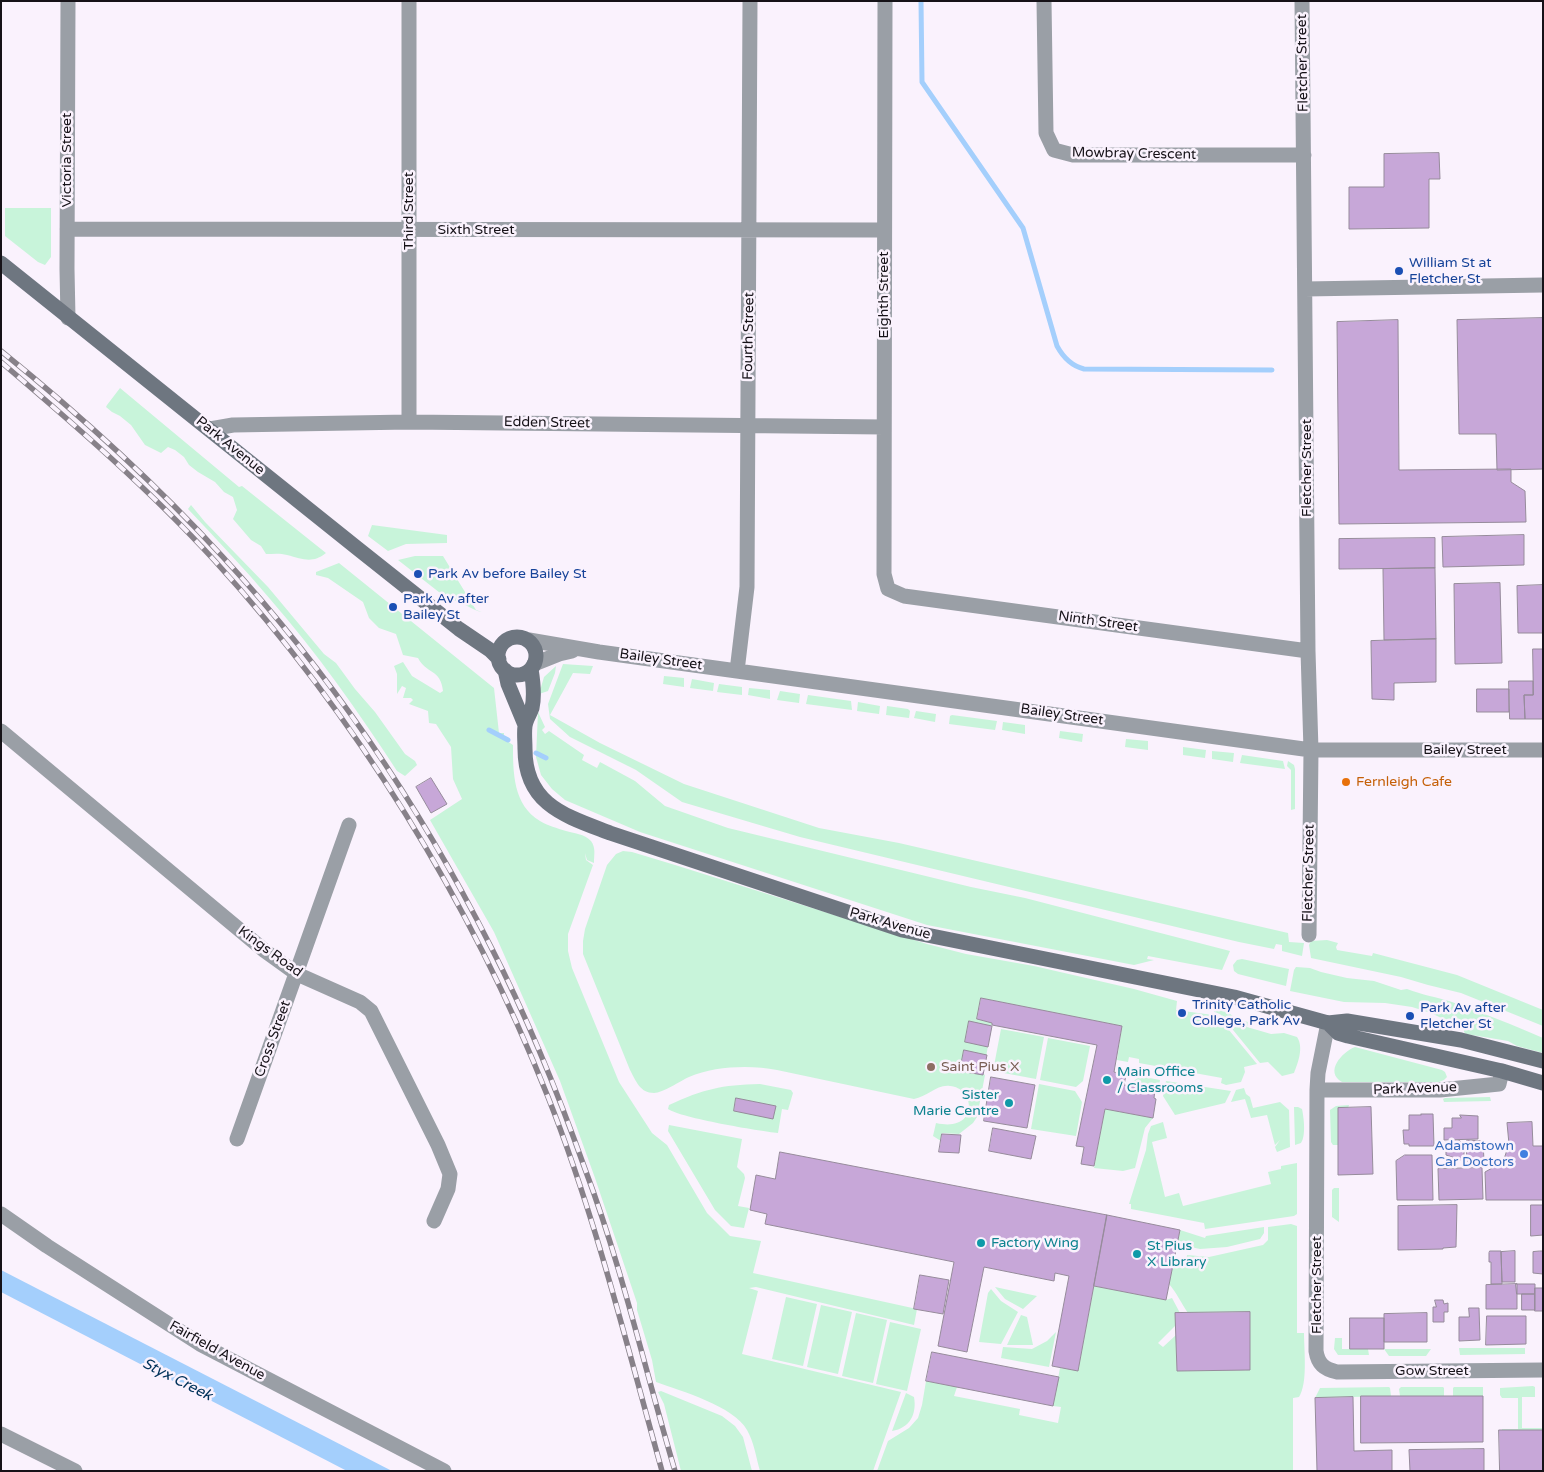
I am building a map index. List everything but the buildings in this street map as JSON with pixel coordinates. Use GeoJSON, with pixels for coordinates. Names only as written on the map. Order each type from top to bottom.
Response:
{"type":"FeatureCollection","features":[{"type":"Feature","properties":{"kind":"main road","name":"Park Avenue"},"geometry":{"type":"LineString","coordinates":[[1,263],[459,629],[490,650],[502,664],[525,725],[526,767],[533,788],[546,802],[564,815],[610,833],[902,930],[1234,997],[1328,1023],[1347,1021],[1460,1040],[1543,1061]]}},
{"type":"Feature","properties":{"kind":"main road","name":"Park Avenue"},"geometry":{"type":"LineString","coordinates":[[459,629],[482,638],[505,641]]}},
{"type":"Feature","properties":{"kind":"main road"},"geometry":{"type":"LineString","coordinates":[[517,637],[529,640],[536,654],[533,667],[518,675],[502,664],[501,646],[505,641],[517,637]]}},
{"type":"Feature","properties":{"kind":"main road","name":"Park Avenue"},"geometry":{"type":"LineString","coordinates":[[525,725],[532,707],[533,667]]}},
{"type":"Feature","properties":{"kind":"main road","name":"Park Avenue"},"geometry":{"type":"LineString","coordinates":[[1328,1023],[1338,1033],[1348,1036],[1502,1071],[1543,1083]]}},
{"type":"Feature","properties":{"kind":"street","name":"Victoria Street"},"geometry":{"type":"LineString","coordinates":[[68,1],[68,318]]}},
{"type":"Feature","properties":{"kind":"street","name":"Third Street"},"geometry":{"type":"LineString","coordinates":[[409,1],[409,422]]}},
{"type":"Feature","properties":{"kind":"street","name":"Fourth Street"},"geometry":{"type":"LineString","coordinates":[[737,671],[747,587],[750,1]]}},
{"type":"Feature","properties":{"kind":"street","name":"Eighth Street"},"geometry":{"type":"LineString","coordinates":[[885,1],[884,574],[888,589]]}},
{"type":"Feature","properties":{"kind":"street","name":"Mowbray Crescent"},"geometry":{"type":"LineString","coordinates":[[1044,1],[1046,132],[1054,150],[1073,156],[1304,154]]}},
{"type":"Feature","properties":{"kind":"street","name":"Fletcher Street"},"geometry":{"type":"LineString","coordinates":[[1302,1],[1308,651],[1311,750],[1309,935]]}},
{"type":"Feature","properties":{"kind":"street","name":"Sixth Street"},"geometry":{"type":"LineString","coordinates":[[67,229],[884,230]]}},
{"type":"Feature","properties":{"kind":"street"},"geometry":{"type":"LineString","coordinates":[[1305,289],[1543,285]]}},
{"type":"Feature","properties":{"kind":"street","name":"Edden Street"},"geometry":{"type":"LineString","coordinates":[[210,429],[234,425],[409,422],[884,427]]}},
{"type":"Feature","properties":{"kind":"street","name":"Ninth Street"},"geometry":{"type":"LineString","coordinates":[[888,589],[904,596],[1308,651]]}},
{"type":"Feature","properties":{"kind":"street","name":"Bailey Street"},"geometry":{"type":"LineString","coordinates":[[529,640],[584,650],[1311,750],[1543,750]]}},
{"type":"Feature","properties":{"kind":"street","name":"Bailey Street"},"geometry":{"type":"LineString","coordinates":[[533,667],[558,654],[584,650]]}},
{"type":"Feature","properties":{"kind":"street","name":"Kings Road"},"geometry":{"type":"LineString","coordinates":[[1,731],[265,951],[297,974],[360,1002],[374,1015],[438,1145],[450,1174],[448,1189],[434,1221]]}},
{"type":"Feature","properties":{"kind":"street","name":"Cross Street"},"geometry":{"type":"LineString","coordinates":[[236,1139],[297,974],[349,825]]}},
{"type":"Feature","properties":{"kind":"street","name":"Fletcher Street"},"geometry":{"type":"LineString","coordinates":[[1322,1367],[1317,1358],[1316,1351],[1317,1090],[1318,1073],[1328,1023]]}},
{"type":"Feature","properties":{"kind":"street","name":"Park Avenue"},"geometry":{"type":"LineString","coordinates":[[1317,1090],[1440,1090],[1490,1085],[1499,1084],[1502,1071]]}},
{"type":"Feature","properties":{"kind":"street","name":"Fairfield Avenue"},"geometry":{"type":"LineString","coordinates":[[1,1214],[47,1246],[200,1344],[444,1471]]}},
{"type":"Feature","properties":{"kind":"street","name":"Gow Street"},"geometry":{"type":"LineString","coordinates":[[1322,1367],[1336,1372],[1543,1370]]}},
{"type":"Feature","properties":{"kind":"street"},"geometry":{"type":"LineString","coordinates":[[1,1434],[75,1471]]}},
{"type":"Feature","properties":{"kind":"green space"},"geometry":{"type":"Polygon","coordinates":[[[5,208],[51,208],[51,257],[45,265],[38,262],[5,236],[5,208]]]}},
{"type":"Feature","properties":{"kind":"green space"},"geometry":{"type":"Polygon","coordinates":[[[120,388],[239,487],[242,486],[326,553],[312,560],[282,554],[266,554],[261,546],[251,540],[233,519],[237,510],[233,497],[224,492],[215,482],[189,465],[184,457],[175,450],[168,447],[161,453],[145,445],[131,425],[106,407],[120,388]]]}},
{"type":"Feature","properties":{"kind":"green space"},"geometry":{"type":"Polygon","coordinates":[[[191,505],[268,587],[324,654],[336,663],[405,754],[415,761],[417,765],[405,776],[397,771],[321,661],[250,576],[188,509],[191,505]]]}},
{"type":"Feature","properties":{"kind":"green space"},"geometry":{"type":"Polygon","coordinates":[[[372,525],[447,535],[447,543],[406,544],[388,551],[368,536],[372,525]]]}},
{"type":"Feature","properties":{"kind":"green space"},"geometry":{"type":"Polygon","coordinates":[[[415,556],[443,556],[476,610],[454,600],[449,600],[398,560],[415,556]]]}},
{"type":"Feature","properties":{"kind":"green space"},"geometry":{"type":"Polygon","coordinates":[[[339,563],[494,688],[499,733],[504,733],[504,739],[513,745],[514,777],[524,806],[543,823],[582,835],[593,844],[594,863],[587,860],[585,853],[586,860],[593,865],[568,934],[568,951],[572,968],[619,1082],[652,1133],[667,1145],[707,1213],[730,1236],[761,1241],[753,1273],[917,1309],[914,1325],[756,1287],[749,1288],[758,1291],[742,1354],[901,1392],[873,1471],[760,1471],[755,1450],[747,1430],[740,1421],[706,1400],[656,1382],[652,1360],[637,1310],[637,1303],[560,1081],[494,932],[430,820],[462,799],[453,779],[451,747],[436,724],[429,723],[428,711],[409,704],[413,700],[411,698],[403,698],[406,688],[402,686],[397,694],[397,674],[394,666],[403,662],[412,676],[440,693],[443,691],[442,684],[436,675],[425,667],[418,658],[403,655],[396,634],[379,628],[369,618],[363,602],[328,578],[316,575],[316,572],[339,563]]]}},
{"type":"Feature","properties":{"kind":"green space"},"geometry":{"type":"Polygon","coordinates":[[[563,664],[593,666],[590,674],[573,673],[550,715],[600,743],[684,784],[819,828],[899,843],[1288,933],[1289,942],[1304,943],[1302,956],[1282,951],[1282,945],[1276,944],[1274,949],[1239,942],[800,837],[682,802],[636,770],[570,737],[550,719],[548,704],[563,664]]]}},
{"type":"Feature","properties":{"kind":"green space"},"geometry":{"type":"Polygon","coordinates":[[[556,666],[548,691],[539,694],[544,677],[556,666]]]}},
{"type":"Feature","properties":{"kind":"green space"},"geometry":{"type":"Polygon","coordinates":[[[664,676],[684,678],[684,687],[663,684],[664,676]]]}},
{"type":"Feature","properties":{"kind":"green space"},"geometry":{"type":"Polygon","coordinates":[[[692,679],[714,683],[713,691],[690,688],[692,679]]]}},
{"type":"Feature","properties":{"kind":"green space"},"geometry":{"type":"Polygon","coordinates":[[[719,684],[742,687],[742,695],[717,692],[719,684]]]}},
{"type":"Feature","properties":{"kind":"green space"},"geometry":{"type":"Polygon","coordinates":[[[749,688],[770,690],[770,699],[748,695],[749,688]]]}},
{"type":"Feature","properties":{"kind":"green space"},"geometry":{"type":"Polygon","coordinates":[[[780,691],[800,694],[799,703],[777,700],[780,691]]]}},
{"type":"Feature","properties":{"kind":"green space"},"geometry":{"type":"Polygon","coordinates":[[[808,695],[851,701],[852,710],[806,704],[808,695]]]}},
{"type":"Feature","properties":{"kind":"green space"},"geometry":{"type":"Polygon","coordinates":[[[858,702],[880,706],[879,714],[857,711],[858,702]]]}},
{"type":"Feature","properties":{"kind":"green space"},"geometry":{"type":"Polygon","coordinates":[[[887,706],[908,709],[910,711],[909,718],[886,715],[887,706]]]}},
{"type":"Feature","properties":{"kind":"green space"},"geometry":{"type":"Polygon","coordinates":[[[916,711],[936,714],[935,722],[914,718],[916,711]]]}},
{"type":"Feature","properties":{"kind":"green space"},"geometry":{"type":"Polygon","coordinates":[[[538,712],[545,727],[542,730],[545,734],[549,731],[584,755],[582,760],[597,768],[600,762],[635,781],[665,806],[728,828],[971,887],[1025,898],[1230,951],[1222,970],[1148,956],[1147,959],[1154,960],[1134,965],[927,925],[640,832],[565,800],[552,789],[541,775],[536,757],[538,712]]]}},
{"type":"Feature","properties":{"kind":"green space"},"geometry":{"type":"Polygon","coordinates":[[[950,716],[997,721],[995,730],[949,724],[950,716]]]}},
{"type":"Feature","properties":{"kind":"green space"},"geometry":{"type":"Polygon","coordinates":[[[1003,722],[1025,725],[1025,734],[1002,730],[1003,722]]]}},
{"type":"Feature","properties":{"kind":"green space"},"geometry":{"type":"Polygon","coordinates":[[[1060,731],[1083,734],[1082,742],[1059,738],[1060,731]]]}},
{"type":"Feature","properties":{"kind":"green space"},"geometry":{"type":"Polygon","coordinates":[[[1126,739],[1148,741],[1148,750],[1125,747],[1126,739]]]}},
{"type":"Feature","properties":{"kind":"green space"},"geometry":{"type":"Polygon","coordinates":[[[1183,747],[1206,750],[1205,758],[1183,755],[1183,747]]]}},
{"type":"Feature","properties":{"kind":"green space"},"geometry":{"type":"Polygon","coordinates":[[[1212,751],[1234,753],[1233,762],[1212,759],[1212,751]]]}},
{"type":"Feature","properties":{"kind":"green space"},"geometry":{"type":"Polygon","coordinates":[[[1242,755],[1283,761],[1285,769],[1240,763],[1242,755]]]}},
{"type":"Feature","properties":{"kind":"green space"},"geometry":{"type":"Polygon","coordinates":[[[1288,761],[1294,765],[1295,769],[1295,809],[1291,810],[1291,770],[1287,766],[1288,761]]]}},
{"type":"Feature","properties":{"kind":"green space"},"geometry":{"type":"Polygon","coordinates":[[[623,851],[675,865],[927,944],[966,954],[1034,966],[1177,1001],[1176,1010],[1213,1015],[1219,1018],[1257,1064],[1244,1067],[1245,1072],[1241,1082],[1226,1085],[1221,1083],[1222,1078],[1139,1063],[1139,1059],[1129,1057],[1128,1062],[1117,1060],[1122,1026],[981,998],[977,1019],[992,1023],[977,1117],[973,1123],[959,1134],[942,1133],[941,1141],[933,1136],[936,1123],[950,1124],[960,1122],[966,1116],[969,1109],[965,1094],[959,1089],[950,1086],[941,1087],[914,1099],[777,1070],[744,1067],[699,1073],[662,1091],[654,1093],[645,1091],[639,1086],[630,1070],[583,954],[585,929],[607,865],[616,854],[623,851]]]}},
{"type":"Feature","properties":{"kind":"green space"},"geometry":{"type":"Polygon","coordinates":[[[1327,940],[1338,943],[1337,950],[1372,956],[1373,953],[1457,975],[1543,1010],[1543,1026],[1461,993],[1401,977],[1311,958],[1309,945],[1311,941],[1327,940]]]}},
{"type":"Feature","properties":{"kind":"green space"},"geometry":{"type":"Polygon","coordinates":[[[1242,959],[1289,969],[1286,986],[1238,974],[1234,971],[1233,965],[1237,960],[1242,959]]]}},
{"type":"Feature","properties":{"kind":"green space"},"geometry":{"type":"Polygon","coordinates":[[[1296,967],[1310,968],[1347,978],[1374,981],[1401,990],[1407,989],[1452,1002],[1543,1038],[1543,1053],[1517,1046],[1508,1041],[1466,1034],[1464,1029],[1431,1013],[1412,1007],[1385,1003],[1344,1002],[1290,991],[1296,967]]]}},
{"type":"Feature","properties":{"kind":"green space"},"geometry":{"type":"Polygon","coordinates":[[[1215,1009],[1227,1012],[1239,1020],[1248,1022],[1247,1027],[1271,1034],[1284,1033],[1297,1037],[1300,1050],[1299,1060],[1294,1073],[1282,1076],[1268,1062],[1260,1063],[1220,1014],[1214,1012],[1215,1009]]]}},
{"type":"Feature","properties":{"kind":"green space"},"geometry":{"type":"Polygon","coordinates":[[[1001,1029],[1044,1037],[1036,1079],[993,1071],[1001,1029]]]}},
{"type":"Feature","properties":{"kind":"green space"},"geometry":{"type":"Polygon","coordinates":[[[1048,1038],[1090,1046],[1083,1081],[1076,1087],[1040,1080],[1048,1038]]]}},
{"type":"Feature","properties":{"kind":"green space"},"geometry":{"type":"Polygon","coordinates":[[[1355,1047],[1442,1070],[1447,1077],[1439,1082],[1342,1082],[1337,1078],[1335,1068],[1340,1058],[1355,1047]]]}},
{"type":"Feature","properties":{"kind":"green space"},"geometry":{"type":"Polygon","coordinates":[[[1139,1076],[1160,1080],[1158,1091],[1129,1086],[1139,1076]]]}},
{"type":"Feature","properties":{"kind":"green space"},"geometry":{"type":"Polygon","coordinates":[[[1166,1081],[1231,1091],[1225,1103],[1175,1115],[1163,1096],[1166,1081]]]}},
{"type":"Feature","properties":{"kind":"green space"},"geometry":{"type":"Polygon","coordinates":[[[760,1084],[791,1090],[793,1093],[788,1110],[782,1109],[778,1133],[704,1120],[668,1109],[669,1105],[703,1092],[734,1085],[760,1084]]]}},
{"type":"Feature","properties":{"kind":"green space"},"geometry":{"type":"Polygon","coordinates":[[[1039,1084],[1075,1091],[1082,1102],[1076,1136],[1031,1129],[1039,1084]]]}},
{"type":"Feature","properties":{"kind":"green space"},"geometry":{"type":"Polygon","coordinates":[[[1244,1088],[1246,1094],[1250,1097],[1253,1108],[1280,1102],[1289,1110],[1290,1147],[1277,1152],[1275,1147],[1280,1140],[1275,1145],[1267,1115],[1251,1118],[1245,1099],[1231,1102],[1236,1090],[1244,1088]]]}},
{"type":"Feature","properties":{"kind":"green space"},"geometry":{"type":"Polygon","coordinates":[[[1490,1097],[1491,1101],[1444,1102],[1443,1099],[1445,1098],[1490,1097]]]}},
{"type":"Feature","properties":{"kind":"green space"},"geometry":{"type":"Polygon","coordinates":[[[1349,1105],[1338,1145],[1333,1145],[1331,1142],[1330,1110],[1336,1106],[1349,1105]]]}},
{"type":"Feature","properties":{"kind":"green space"},"geometry":{"type":"Polygon","coordinates":[[[1294,1107],[1302,1109],[1304,1127],[1303,1140],[1295,1145],[1294,1107]]]}},
{"type":"Feature","properties":{"kind":"green space"},"geometry":{"type":"Polygon","coordinates":[[[1105,1109],[1153,1118],[1145,1128],[1135,1168],[1123,1171],[1094,1168],[1105,1109]]]}},
{"type":"Feature","properties":{"kind":"green space"},"geometry":{"type":"Polygon","coordinates":[[[1163,1122],[1167,1138],[1152,1142],[1165,1197],[1179,1193],[1183,1206],[1271,1184],[1268,1172],[1281,1169],[1281,1166],[1297,1163],[1297,1214],[1205,1229],[1204,1223],[1131,1209],[1131,1204],[1129,1204],[1146,1150],[1148,1134],[1151,1126],[1163,1122]]]}},
{"type":"Feature","properties":{"kind":"green space"},"geometry":{"type":"Polygon","coordinates":[[[669,1125],[742,1139],[737,1167],[744,1174],[745,1178],[738,1206],[749,1208],[744,1228],[731,1226],[715,1210],[668,1131],[669,1125]]]}},
{"type":"Feature","properties":{"kind":"green space"},"geometry":{"type":"Polygon","coordinates":[[[1339,1188],[1339,1222],[1332,1217],[1332,1190],[1339,1188]]]}},
{"type":"Feature","properties":{"kind":"green space"},"geometry":{"type":"Polygon","coordinates":[[[1291,1224],[1297,1226],[1297,1333],[1304,1333],[1305,1366],[1302,1391],[1299,1397],[1293,1398],[1293,1471],[877,1471],[888,1441],[909,1428],[918,1418],[926,1381],[957,1387],[954,1396],[1020,1409],[1019,1415],[1058,1423],[1061,1407],[1053,1406],[1060,1368],[1078,1370],[1094,1286],[1166,1300],[1172,1298],[1180,1313],[1176,1325],[1158,1343],[1163,1347],[1176,1335],[1177,1371],[1250,1370],[1250,1312],[1188,1313],[1169,1284],[1174,1260],[1186,1263],[1187,1255],[1209,1257],[1263,1245],[1268,1240],[1268,1227],[1291,1224]]]}},
{"type":"Feature","properties":{"kind":"green space"},"geometry":{"type":"Polygon","coordinates":[[[1264,1227],[1264,1233],[1260,1239],[1227,1247],[1200,1249],[1177,1244],[1180,1230],[1205,1238],[1206,1236],[1264,1227]]]}},
{"type":"Feature","properties":{"kind":"green space"},"geometry":{"type":"Polygon","coordinates":[[[995,1287],[1037,1296],[1023,1309],[1005,1299],[995,1287]]]}},
{"type":"Feature","properties":{"kind":"green space"},"geometry":{"type":"Polygon","coordinates":[[[991,1289],[1001,1301],[1018,1312],[1001,1344],[979,1342],[988,1293],[991,1289]]]}},
{"type":"Feature","properties":{"kind":"green space"},"geometry":{"type":"Polygon","coordinates":[[[786,1297],[817,1304],[803,1366],[772,1359],[786,1297]]]}},
{"type":"Feature","properties":{"kind":"green space"},"geometry":{"type":"Polygon","coordinates":[[[821,1305],[852,1312],[838,1374],[807,1367],[821,1305]]]}},
{"type":"Feature","properties":{"kind":"green space"},"geometry":{"type":"Polygon","coordinates":[[[856,1313],[887,1320],[873,1383],[842,1376],[856,1313]]]}},
{"type":"Feature","properties":{"kind":"green space"},"geometry":{"type":"Polygon","coordinates":[[[1021,1315],[1027,1317],[1033,1345],[1007,1345],[1021,1315]]]}},
{"type":"Feature","properties":{"kind":"green space"},"geometry":{"type":"Polygon","coordinates":[[[890,1322],[921,1329],[907,1391],[876,1384],[890,1322]]]}},
{"type":"Feature","properties":{"kind":"green space"},"geometry":{"type":"Polygon","coordinates":[[[1056,1332],[1049,1367],[1001,1358],[1003,1347],[1032,1349],[1047,1341],[1056,1332]]]}},
{"type":"Feature","properties":{"kind":"green space"},"geometry":{"type":"Polygon","coordinates":[[[1335,1338],[1342,1338],[1342,1349],[1368,1349],[1369,1355],[1338,1355],[1334,1349],[1335,1338]]]}},
{"type":"Feature","properties":{"kind":"green space"},"geometry":{"type":"Polygon","coordinates":[[[1459,1348],[1525,1348],[1525,1354],[1460,1355],[1459,1348]]]}},
{"type":"Feature","properties":{"kind":"green space"},"geometry":{"type":"Polygon","coordinates":[[[1384,1349],[1431,1349],[1426,1356],[1389,1356],[1384,1349]]]}},
{"type":"Feature","properties":{"kind":"green space"},"geometry":{"type":"Polygon","coordinates":[[[1389,1387],[1391,1396],[1315,1398],[1320,1388],[1389,1387]]]}},
{"type":"Feature","properties":{"kind":"green space"},"geometry":{"type":"Polygon","coordinates":[[[1401,1387],[1443,1387],[1444,1396],[1400,1396],[1399,1389],[1401,1387]]]}},
{"type":"Feature","properties":{"kind":"green space"},"geometry":{"type":"Polygon","coordinates":[[[1454,1387],[1483,1387],[1483,1396],[1453,1396],[1454,1387]]]}},
{"type":"Feature","properties":{"kind":"green space"},"geometry":{"type":"Polygon","coordinates":[[[1535,1387],[1535,1397],[1522,1397],[1522,1428],[1543,1428],[1543,1430],[1502,1430],[1518,1429],[1518,1398],[1502,1398],[1500,1388],[1535,1387]]]}},
{"type":"Feature","properties":{"kind":"green space"},"geometry":{"type":"Polygon","coordinates":[[[661,1391],[722,1416],[735,1426],[743,1437],[752,1471],[681,1471],[664,1404],[658,1392],[661,1391]]]}},
{"type":"Feature","properties":{"kind":"green space"},"geometry":{"type":"Polygon","coordinates":[[[906,1393],[914,1397],[913,1414],[908,1423],[892,1431],[906,1393]]]}},
{"type":"Feature","properties":{"kind":"water","name":"Styx Creek"},"geometry":{"type":"Polygon","coordinates":[[[1,1270],[392,1471],[347,1471],[1,1292],[1,1270]]]}},
{"type":"Feature","properties":{"kind":"waterway"},"geometry":{"type":"LineString","coordinates":[[921,1],[922,82],[1023,228],[1057,346],[1062,354],[1076,366],[1084,369],[1272,370]]}},
{"type":"Feature","properties":{"kind":"waterway"},"geometry":{"type":"LineString","coordinates":[[489,730],[508,740]]}},
{"type":"Feature","properties":{"kind":"waterway"},"geometry":{"type":"LineString","coordinates":[[536,753],[546,758]]}},
{"type":"Feature","properties":{"kind":"railway"},"geometry":{"type":"LineString","coordinates":[[1,351],[59,399],[143,475],[222,556],[261,600],[299,646],[370,742],[434,843],[505,974],[542,1056],[564,1112],[610,1243],[675,1471]]}},
{"type":"Feature","properties":{"kind":"railway"},"geometry":{"type":"LineString","coordinates":[[1,362],[84,434],[164,508],[214,560],[266,620],[316,683],[362,747],[446,882],[483,952],[517,1024],[565,1143],[596,1236],[662,1471]]}},
{"type":"Feature","properties":{"kind":"place","name":"William St at Fletcher St"},"geometry":{"type":"Point","coordinates":[1399,271]}},
{"type":"Feature","properties":{"kind":"place","name":"Park Av before Bailey St"},"geometry":{"type":"Point","coordinates":[418,574]}},
{"type":"Feature","properties":{"kind":"place","name":"Park Av after Bailey St"},"geometry":{"type":"Point","coordinates":[393,607]}},
{"type":"Feature","properties":{"kind":"place","name":"Fernleigh Cafe"},"geometry":{"type":"Point","coordinates":[1346,782]}},
{"type":"Feature","properties":{"kind":"place","name":"Trinity Catholic College, Park Av"},"geometry":{"type":"Point","coordinates":[1182,1013]}},
{"type":"Feature","properties":{"kind":"place","name":"Park Av after Fletcher St"},"geometry":{"type":"Point","coordinates":[1410,1016]}},
{"type":"Feature","properties":{"kind":"place","name":"Saint Pius X"},"geometry":{"type":"Point","coordinates":[931,1067]}},
{"type":"Feature","properties":{"kind":"place","name":"Main Office / Classrooms"},"geometry":{"type":"Point","coordinates":[1107,1080]}},
{"type":"Feature","properties":{"kind":"place","name":"Sister Marie Centre"},"geometry":{"type":"Point","coordinates":[1009,1103]}},
{"type":"Feature","properties":{"kind":"place","name":"Adamstown Car Doctors"},"geometry":{"type":"Point","coordinates":[1524,1154]}},
{"type":"Feature","properties":{"kind":"place","name":"Factory Wing"},"geometry":{"type":"Point","coordinates":[981,1243]}},
{"type":"Feature","properties":{"kind":"place","name":"St Pius X Library"},"geometry":{"type":"Point","coordinates":[1137,1254]}}]}
